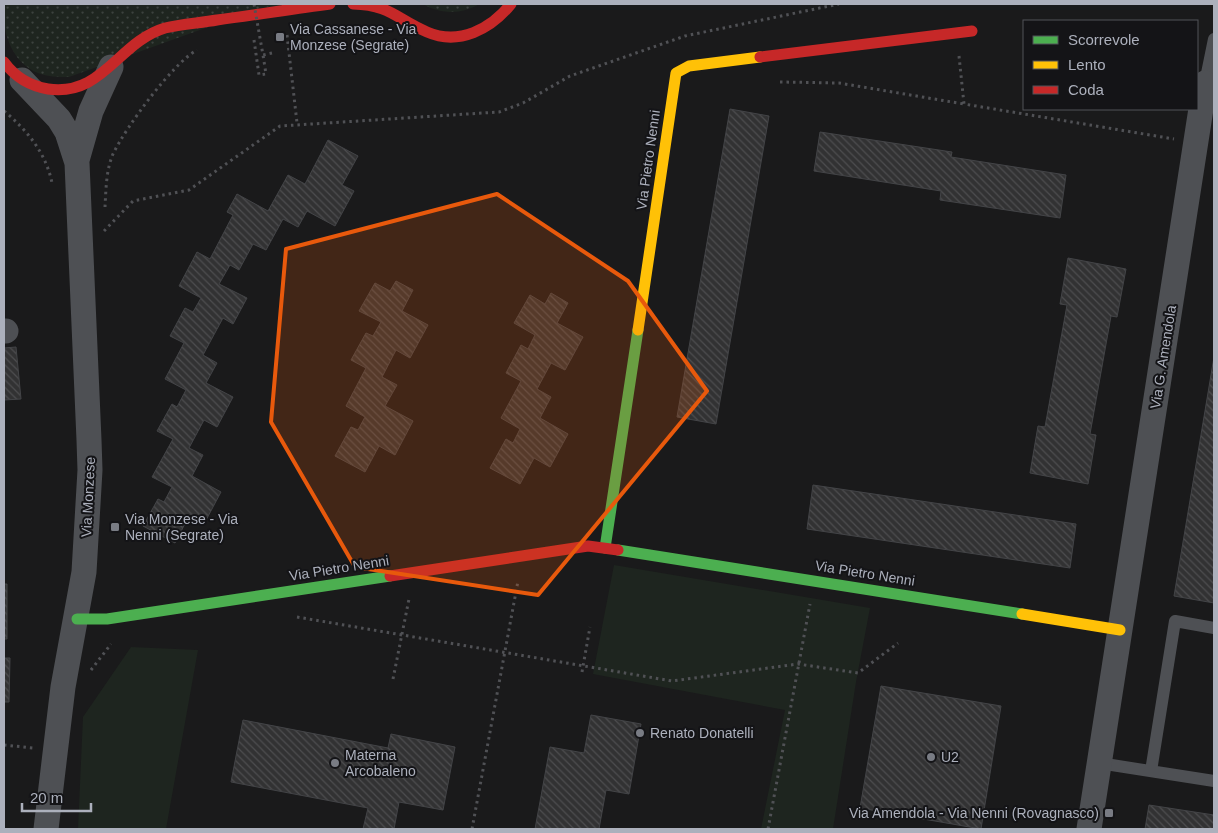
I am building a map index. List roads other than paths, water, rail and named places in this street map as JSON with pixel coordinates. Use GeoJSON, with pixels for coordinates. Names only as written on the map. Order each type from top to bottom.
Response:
{"type":"FeatureCollection","features":[{"type":"Feature","properties":{"kind":"street"},"geometry":{"type":"LineString","coordinates":[[22,80],[46,89],[71,89],[94,81],[111,67],[131,45],[150,34],[166,28],[330,4]]}},
{"type":"Feature","properties":{"kind":"street"},"geometry":{"type":"LineString","coordinates":[[353,4],[369,4],[392,12],[431,34],[456,37],[488,27],[511,4]]}},
{"type":"Feature","properties":{"kind":"street","name":"Via Pietro Nenni"},"geometry":{"type":"LineString","coordinates":[[605,548],[676,73],[680,68],[689,66],[972,31]]}},
{"type":"Feature","properties":{"kind":"street"},"geometry":{"type":"LineString","coordinates":[[4,62],[60,119],[67,132],[77,163]]}},
{"type":"Feature","properties":{"kind":"street"},"geometry":{"type":"LineString","coordinates":[[77,163],[82,135],[91,110],[111,67]]}},
{"type":"Feature","properties":{"kind":"street","name":"Via G. Amendola"},"geometry":{"type":"LineString","coordinates":[[1089,829],[1196,142],[1210,84]]}},
{"type":"Feature","properties":{"kind":"street","name":"Via Monzese"},"geometry":{"type":"LineString","coordinates":[[46,829],[63,687],[77,619],[84,572],[90,470],[82,234],[77,163]]}},
{"type":"Feature","properties":{"kind":"street","name":"Via Pietro Nenni"},"geometry":{"type":"LineString","coordinates":[[77,619],[121,617],[573,548],[605,548],[1120,630]]}},
{"type":"Feature","properties":{"kind":"lane"},"geometry":{"type":"LineString","coordinates":[[1210,84],[1214,39]]}},
{"type":"Feature","properties":{"kind":"lane"},"geometry":{"type":"LineString","coordinates":[[1150,771],[1174,621],[1214,628]]}},
{"type":"Feature","properties":{"kind":"lane"},"geometry":{"type":"LineString","coordinates":[[1099,763],[1214,781]]}},
{"type":"Feature","properties":{"kind":"place","name":"Via Cassanese - Via Monzese (Segrate)"},"geometry":{"type":"Point","coordinates":[280,37]}},
{"type":"Feature","properties":{"kind":"place","name":"Via Monzese - Via Nenni (Segrate)"},"geometry":{"type":"Point","coordinates":[115,527]}},
{"type":"Feature","properties":{"kind":"place","name":"Renato Donatelli"},"geometry":{"type":"Point","coordinates":[640,733]}},
{"type":"Feature","properties":{"kind":"place","name":"U2"},"geometry":{"type":"Point","coordinates":[931,757]}},
{"type":"Feature","properties":{"kind":"place","name":"Materna Arcobaleno"},"geometry":{"type":"Point","coordinates":[335,763]}},
{"type":"Feature","properties":{"kind":"place","name":"Via Amendola - Via Nenni (Rovagnasco)"},"geometry":{"type":"Point","coordinates":[1109,813]}}]}
